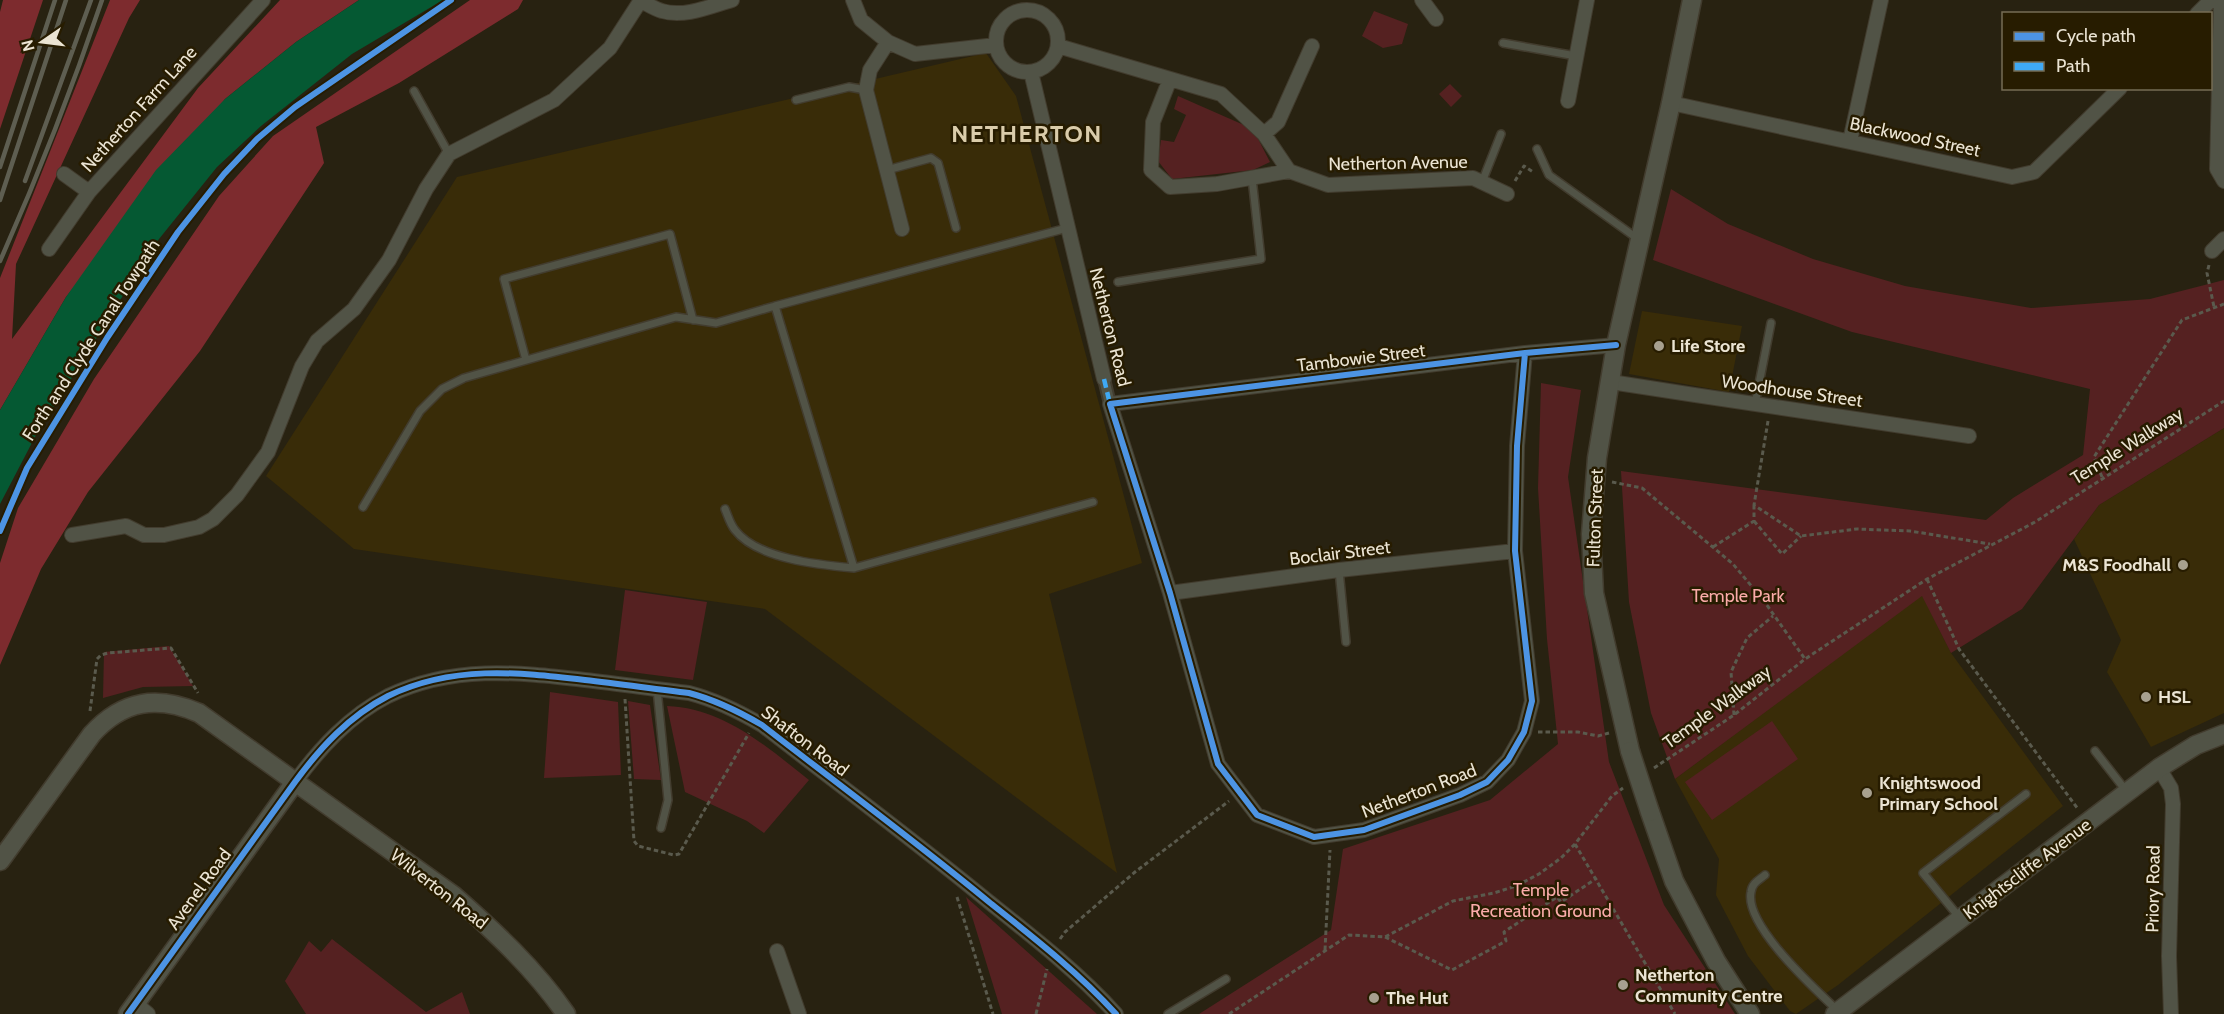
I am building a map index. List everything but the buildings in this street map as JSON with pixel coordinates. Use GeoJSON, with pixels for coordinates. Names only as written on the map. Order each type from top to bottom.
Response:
{"type":"FeatureCollection","features":[{"type":"Feature","properties":{"kind":"street","name":"Netherton Farm Lane"},"geometry":{"type":"LineString","coordinates":[[50,249],[89,192],[263,0]]}},
{"type":"Feature","properties":{"kind":"street"},"geometry":{"type":"LineString","coordinates":[[72,535],[126,526],[144,535],[164,535],[199,527],[213,519],[237,495],[268,452],[302,366],[317,341],[354,309],[389,260],[426,189],[449,154],[554,100],[610,48],[641,0],[662,11],[673,12],[708,3],[732,0]]}},
{"type":"Feature","properties":{"kind":"street"},"geometry":{"type":"LineString","coordinates":[[853,0],[861,20],[888,42],[915,54],[996,45]]}},
{"type":"Feature","properties":{"kind":"street"},"geometry":{"type":"LineString","coordinates":[[1422,0],[1436,19]]}},
{"type":"Feature","properties":{"kind":"street"},"geometry":{"type":"LineString","coordinates":[[1568,101],[1587,0]]}},
{"type":"Feature","properties":{"kind":"street","name":"Fulton Street"},"geometry":{"type":"LineString","coordinates":[[1692,0],[1616,345],[1597,458],[1591,534],[1594,593],[1630,751],[1674,881],[1716,961],[1750,1014]]}},
{"type":"Feature","properties":{"kind":"street"},"geometry":{"type":"LineString","coordinates":[[1850,141],[1881,0]]}},
{"type":"Feature","properties":{"kind":"street"},"geometry":{"type":"LineString","coordinates":[[2199,12],[2211,0]]}},
{"type":"Feature","properties":{"kind":"street"},"geometry":{"type":"LineString","coordinates":[[2220,0],[2217,169],[2224,181]]}},
{"type":"Feature","properties":{"kind":"street"},"geometry":{"type":"LineString","coordinates":[[1032,5],[1048,18],[1058,32],[1058,46],[1052,60],[1042,69],[1031,72],[1022,72],[1006,64],[1000,57],[996,45],[997,34],[1008,16],[1032,5]]}},
{"type":"Feature","properties":{"kind":"street"},"geometry":{"type":"LineString","coordinates":[[888,42],[870,70],[866,90],[902,230]]}},
{"type":"Feature","properties":{"kind":"street"},"geometry":{"type":"LineString","coordinates":[[1058,46],[1221,94],[1263,134],[1289,171],[1217,184],[1170,187],[1151,170],[1153,122],[1170,79]]}},
{"type":"Feature","properties":{"kind":"street"},"geometry":{"type":"LineString","coordinates":[[1263,134],[1278,122],[1312,46]]}},
{"type":"Feature","properties":{"kind":"street","name":"Netherton Road"},"geometry":{"type":"LineString","coordinates":[[1031,72],[1110,404],[1170,593],[1218,764],[1257,815],[1314,837],[1364,830],[1460,795],[1487,782],[1508,760],[1524,732],[1532,701],[1515,551],[1517,446],[1525,353]]}},
{"type":"Feature","properties":{"kind":"street","name":"Blackwood Street"},"geometry":{"type":"LineString","coordinates":[[1671,103],[2012,177],[2034,172],[2118,90]]}},
{"type":"Feature","properties":{"kind":"street","name":"Netherton Avenue"},"geometry":{"type":"LineString","coordinates":[[1289,171],[1328,185],[1473,178],[1507,194]]}},
{"type":"Feature","properties":{"kind":"street"},"geometry":{"type":"LineString","coordinates":[[64,174],[89,192]]}},
{"type":"Feature","properties":{"kind":"street"},"geometry":{"type":"LineString","coordinates":[[2212,251],[2224,239]]}},
{"type":"Feature","properties":{"kind":"street","name":"Tambowie Street"},"geometry":{"type":"LineString","coordinates":[[1110,404],[1525,353],[1616,345]]}},
{"type":"Feature","properties":{"kind":"street","name":"Woodhouse Street"},"geometry":{"type":"LineString","coordinates":[[1611,382],[1770,408],[1809,411],[1969,436]]}},
{"type":"Feature","properties":{"kind":"street","name":"Boclair Street"},"geometry":{"type":"LineString","coordinates":[[1170,593],[1339,570],[1515,551]]}},
{"type":"Feature","properties":{"kind":"street","name":"Shafton Road"},"geometry":{"type":"LineString","coordinates":[[295,782],[316,753],[337,732],[362,713],[389,696],[455,675],[494,671],[531,673],[689,693],[711,699],[737,710],[762,725],[949,869],[1051,952],[1097,993],[1116,1014]]}},
{"type":"Feature","properties":{"kind":"street","name":"Wilverton Road"},"geometry":{"type":"LineString","coordinates":[[0,861],[103,722],[114,714],[141,704],[167,702],[199,713],[453,895],[490,928],[528,967],[555,997],[566,1014]]}},
{"type":"Feature","properties":{"kind":"street","name":"Knightscliffe Avenue"},"geometry":{"type":"LineString","coordinates":[[1837,1013],[2159,768],[2196,745],[2224,734]]}},
{"type":"Feature","properties":{"kind":"street","name":"Priory Road"},"geometry":{"type":"LineString","coordinates":[[2159,768],[2171,788],[2173,804],[2169,1012]]}},
{"type":"Feature","properties":{"kind":"street","name":"Avenel Road"},"geometry":{"type":"LineString","coordinates":[[137,1011],[295,782]]}},
{"type":"Feature","properties":{"kind":"street"},"geometry":{"type":"LineString","coordinates":[[777,951],[799,1014]]}},
{"type":"Feature","properties":{"kind":"lane"},"geometry":{"type":"LineString","coordinates":[[1503,43],[1576,56]]}},
{"type":"Feature","properties":{"kind":"lane"},"geometry":{"type":"LineString","coordinates":[[796,100],[849,87],[866,90]]}},
{"type":"Feature","properties":{"kind":"lane"},"geometry":{"type":"LineString","coordinates":[[414,91],[449,154]]}},
{"type":"Feature","properties":{"kind":"lane"},"geometry":{"type":"LineString","coordinates":[[1482,182],[1501,134]]}},
{"type":"Feature","properties":{"kind":"lane"},"geometry":{"type":"LineString","coordinates":[[1537,149],[1549,176],[1640,240]]}},
{"type":"Feature","properties":{"kind":"lane"},"geometry":{"type":"LineString","coordinates":[[887,170],[931,158],[938,163],[956,228]]}},
{"type":"Feature","properties":{"kind":"lane"},"geometry":{"type":"LineString","coordinates":[[1118,282],[1261,259],[1252,178]]}},
{"type":"Feature","properties":{"kind":"lane"},"geometry":{"type":"LineString","coordinates":[[363,507],[420,411],[442,389],[464,378],[676,317],[716,323],[1067,228]]}},
{"type":"Feature","properties":{"kind":"lane"},"geometry":{"type":"LineString","coordinates":[[526,360],[504,279],[670,234],[693,320]]}},
{"type":"Feature","properties":{"kind":"lane"},"geometry":{"type":"LineString","coordinates":[[775,306],[854,568]]}},
{"type":"Feature","properties":{"kind":"lane"},"geometry":{"type":"LineString","coordinates":[[1755,404],[1771,323]]}},
{"type":"Feature","properties":{"kind":"lane"},"geometry":{"type":"LineString","coordinates":[[725,509],[735,531],[758,547],[817,565],[854,568],[1093,502]]}},
{"type":"Feature","properties":{"kind":"lane"},"geometry":{"type":"LineString","coordinates":[[1339,570],[1346,642]]}},
{"type":"Feature","properties":{"kind":"lane"},"geometry":{"type":"LineString","coordinates":[[657,689],[668,800],[661,828]]}},
{"type":"Feature","properties":{"kind":"lane"},"geometry":{"type":"LineString","coordinates":[[2095,751],[2128,792]]}},
{"type":"Feature","properties":{"kind":"lane"},"geometry":{"type":"LineString","coordinates":[[1961,919],[1923,873],[2026,794]]}},
{"type":"Feature","properties":{"kind":"lane"},"geometry":{"type":"LineString","coordinates":[[1765,875],[1753,884],[1750,894],[1760,924],[1792,965],[1837,1013]]}},
{"type":"Feature","properties":{"kind":"lane"},"geometry":{"type":"LineString","coordinates":[[1168,1014],[1226,979]]}},
{"type":"Feature","properties":{"kind":"path"},"geometry":{"type":"LineString","coordinates":[[2212,251],[2206,273],[2214,307]]}},
{"type":"Feature","properties":{"kind":"path"},"geometry":{"type":"LineString","coordinates":[[2102,477],[2094,457],[2182,320],[2224,304]]}},
{"type":"Feature","properties":{"kind":"path"},"geometry":{"type":"LineString","coordinates":[[1770,408],[1754,505],[1754,521],[1782,555],[1801,536],[1857,529],[1910,531],[1992,544]]}},
{"type":"Feature","properties":{"kind":"path"},"geometry":{"type":"LineString","coordinates":[[1595,479],[1642,488],[1733,564],[1774,615],[1805,659]]}},
{"type":"Feature","properties":{"kind":"path"},"geometry":{"type":"LineString","coordinates":[[1754,505],[1801,536]]}},
{"type":"Feature","properties":{"kind":"path"},"geometry":{"type":"LineString","coordinates":[[1712,547],[1754,521]]}},
{"type":"Feature","properties":{"kind":"path"},"geometry":{"type":"LineString","coordinates":[[1927,579],[1959,649],[2087,823]]}},
{"type":"Feature","properties":{"kind":"path"},"geometry":{"type":"LineString","coordinates":[[1734,715],[1731,672],[1747,638],[1774,615]]}},
{"type":"Feature","properties":{"kind":"path"},"geometry":{"type":"LineString","coordinates":[[92,734],[89,709],[97,659],[100,655],[108,653],[171,648],[197,689],[200,701],[199,713]]}},
{"type":"Feature","properties":{"kind":"path"},"geometry":{"type":"LineString","coordinates":[[1524,732],[1578,732],[1598,736]]}},
{"type":"Feature","properties":{"kind":"path"},"geometry":{"type":"LineString","coordinates":[[1384,937],[1454,901],[1494,893],[1516,886],[1539,874],[1575,844],[1612,796],[1630,784]]}},
{"type":"Feature","properties":{"kind":"path"},"geometry":{"type":"LineString","coordinates":[[1036,1014],[1051,952],[1065,932],[1135,872],[1240,793]]}},
{"type":"Feature","properties":{"kind":"path"},"geometry":{"type":"LineString","coordinates":[[1325,950],[1330,834]]}},
{"type":"Feature","properties":{"kind":"path"},"geometry":{"type":"LineString","coordinates":[[1575,844],[1675,1014]]}},
{"type":"Feature","properties":{"kind":"path"},"geometry":{"type":"LineString","coordinates":[[949,869],[993,1014]]}},
{"type":"Feature","properties":{"kind":"path"},"geometry":{"type":"LineString","coordinates":[[1228,1014],[1349,934],[1384,937],[1452,970],[1506,941],[1504,932],[1557,897],[1561,902],[1597,878]]}},
{"type":"Feature","properties":{"kind":"shaded area"},"geometry":{"type":"Polygon","coordinates":[[[3,0],[43,0],[0,129],[0,12],[3,0]]]}},
{"type":"Feature","properties":{"kind":"shaded area"},"geometry":{"type":"Polygon","coordinates":[[[110,0],[140,0],[129,18],[16,264],[12,339],[198,88],[280,0],[359,0],[296,42],[225,99],[66,297],[0,410],[0,278],[110,0]]]}},
{"type":"Feature","properties":{"kind":"shaded area"},"geometry":{"type":"Polygon","coordinates":[[[359,0],[443,0],[352,54],[261,126],[217,167],[155,244],[35,437],[0,504],[0,410],[66,297],[156,170],[225,99],[296,42],[359,0]]]}},
{"type":"Feature","properties":{"kind":"shaded area"},"geometry":{"type":"Polygon","coordinates":[[[470,0],[523,0],[518,9],[399,83],[316,127],[324,163],[200,351],[88,492],[41,569],[0,665],[0,563],[18,508],[94,379],[219,196],[273,136],[470,0]]]}},
{"type":"Feature","properties":{"kind":"shaded area"},"geometry":{"type":"Polygon","coordinates":[[[986,53],[1016,96],[1142,563],[1049,594],[1117,873],[765,609],[354,549],[266,476],[457,177],[986,53]]]}},
{"type":"Feature","properties":{"kind":"shaded area"},"geometry":{"type":"Polygon","coordinates":[[[1642,311],[1742,326],[1729,392],[1629,374],[1642,311]]]}},
{"type":"Feature","properties":{"kind":"shaded area"},"geometry":{"type":"Polygon","coordinates":[[[2224,428],[2224,713],[2151,747],[2107,672],[2121,640],[2074,539],[2099,505],[2224,428]]]}},
{"type":"Feature","properties":{"kind":"shaded area","name":"Knightswood Primary School"},"geometry":{"type":"Polygon","coordinates":[[[1922,595],[1951,653],[2063,806],[1838,985],[1796,1014],[1790,1011],[1748,956],[1716,895],[1719,859],[1675,779],[1922,595]]]}},
{"type":"Feature","properties":{"kind":"green space"},"geometry":{"type":"Polygon","coordinates":[[[1374,11],[1408,24],[1402,44],[1383,48],[1362,36],[1374,11]]]}},
{"type":"Feature","properties":{"kind":"green space"},"geometry":{"type":"Polygon","coordinates":[[[1450,84],[1462,96],[1451,107],[1439,94],[1450,84]]]}},
{"type":"Feature","properties":{"kind":"green space"},"geometry":{"type":"Polygon","coordinates":[[[1178,96],[1253,129],[1270,162],[1253,170],[1172,179],[1158,161],[1161,140],[1174,142],[1186,115],[1174,109],[1178,96]]]}},
{"type":"Feature","properties":{"kind":"green space","name":"Temple Park"},"geometry":{"type":"Polygon","coordinates":[[[1671,189],[1728,224],[1813,259],[1905,286],[2031,308],[2150,299],[2224,280],[2224,428],[2099,505],[2022,609],[1951,653],[1922,596],[1675,779],[1651,713],[1629,602],[1621,471],[1986,520],[2013,498],[2083,455],[2090,389],[1852,332],[1653,260],[1671,189]]]}},
{"type":"Feature","properties":{"kind":"green space","name":"Temple Recreation Ground"},"geometry":{"type":"Polygon","coordinates":[[[1541,383],[1581,390],[1568,477],[1609,762],[1664,905],[1735,1014],[1199,1014],[1331,930],[1343,849],[1490,800],[1558,744],[1547,639],[1538,488],[1541,383]]]}},
{"type":"Feature","properties":{"kind":"green space"},"geometry":{"type":"Polygon","coordinates":[[[625,590],[707,602],[693,680],[615,670],[625,590]]]}},
{"type":"Feature","properties":{"kind":"green space"},"geometry":{"type":"Polygon","coordinates":[[[169,646],[193,686],[143,687],[103,698],[104,652],[169,646]]]}},
{"type":"Feature","properties":{"kind":"green space"},"geometry":{"type":"Polygon","coordinates":[[[550,692],[618,702],[621,775],[544,778],[550,692]]]}},
{"type":"Feature","properties":{"kind":"green space"},"geometry":{"type":"Polygon","coordinates":[[[628,701],[650,705],[661,780],[634,779],[628,701]]]}},
{"type":"Feature","properties":{"kind":"green space"},"geometry":{"type":"Polygon","coordinates":[[[667,706],[688,708],[707,714],[744,731],[809,780],[764,833],[747,821],[685,792],[667,706]]]}},
{"type":"Feature","properties":{"kind":"green space"},"geometry":{"type":"Polygon","coordinates":[[[1772,721],[1798,759],[1712,820],[1685,782],[1772,721]]]}},
{"type":"Feature","properties":{"kind":"green space"},"geometry":{"type":"Polygon","coordinates":[[[966,897],[1097,1014],[1002,1014],[966,897]]]}},
{"type":"Feature","properties":{"kind":"green space"},"geometry":{"type":"Polygon","coordinates":[[[332,939],[426,1012],[462,992],[470,1014],[306,1014],[285,981],[309,941],[321,952],[332,939]]]}},
{"type":"Feature","properties":{"kind":"railway"},"geometry":{"type":"LineString","coordinates":[[0,167],[55,0]]}},
{"type":"Feature","properties":{"kind":"railway"},"geometry":{"type":"LineString","coordinates":[[0,200],[66,0]]}},
{"type":"Feature","properties":{"kind":"railway"},"geometry":{"type":"LineString","coordinates":[[25,181],[91,0]]}},
{"type":"Feature","properties":{"kind":"railway"},"geometry":{"type":"LineString","coordinates":[[0,261],[54,132],[102,0]]}},
{"type":"Feature","properties":{"kind":"marked path"},"geometry":{"type":"LineString","coordinates":[[1104,379],[1110,404]]}},
{"type":"Feature","properties":{"kind":"cycle path","name":"Forth and Clyde Canal Towpath"},"geometry":{"type":"LineString","coordinates":[[0,531],[27,468],[107,338],[178,232],[224,174],[257,139],[295,107],[451,0]]}},
{"type":"Feature","properties":{"kind":"cycle path"},"geometry":{"type":"LineString","coordinates":[[1525,353],[1517,446],[1515,551],[1532,701],[1524,732],[1508,760],[1487,782],[1460,795],[1364,830],[1314,837],[1257,815],[1218,764],[1170,593],[1110,404],[1525,353],[1616,345]]}},
{"type":"Feature","properties":{"kind":"cycle path"},"geometry":{"type":"LineString","coordinates":[[128,1014],[295,782],[336,734],[374,704],[412,686],[436,679],[485,673],[560,677],[689,693],[718,703],[753,720],[905,835],[1022,928],[1071,969],[1116,1014]]}},
{"type":"Feature","properties":{"kind":"place","name":"Life Store"},"geometry":{"type":"Point","coordinates":[1659,346]}},
{"type":"Feature","properties":{"kind":"place","name":"M&S Foodhall"},"geometry":{"type":"Point","coordinates":[2183,565]}},
{"type":"Feature","properties":{"kind":"place","name":"HSL"},"geometry":{"type":"Point","coordinates":[2146,697]}},
{"type":"Feature","properties":{"kind":"place","name":"Knightswood Primary School"},"geometry":{"type":"Point","coordinates":[1867,793]}},
{"type":"Feature","properties":{"kind":"place","name":"Netherton Community Centre"},"geometry":{"type":"Point","coordinates":[1623,985]}},
{"type":"Feature","properties":{"kind":"place","name":"The Hut"},"geometry":{"type":"Point","coordinates":[1374,998]}},
{"type":"Feature","properties":{"kind":"district","name":"NETHERTON"},"geometry":{"type":"Point","coordinates":[1027,134]}}]}
